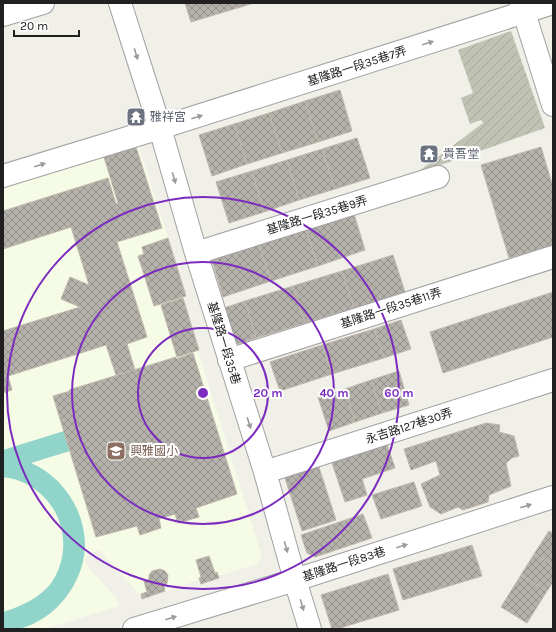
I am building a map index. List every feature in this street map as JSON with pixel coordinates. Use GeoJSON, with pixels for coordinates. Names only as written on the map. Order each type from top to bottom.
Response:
{"type":"FeatureCollection","features":[{"type":"Feature","properties":{"kind":"street"},"geometry":{"type":"LineString","coordinates":[[3,15],[43,3]]}},
{"type":"Feature","properties":{"kind":"street","name":"基隆路一段35巷"},"geometry":{"type":"LineString","coordinates":[[120,3],[160,128],[229,360],[265,472],[310,629]]}},
{"type":"Feature","properties":{"kind":"street","name":"基隆路一段35巷7弄"},"geometry":{"type":"LineString","coordinates":[[160,128],[523,8],[553,3]]}},
{"type":"Feature","properties":{"kind":"street"},"geometry":{"type":"LineString","coordinates":[[523,8],[553,105]]}},
{"type":"Feature","properties":{"kind":"street"},"geometry":{"type":"LineString","coordinates":[[3,176],[160,128]]}},
{"type":"Feature","properties":{"kind":"street","name":"基隆路一段35巷9弄"},"geometry":{"type":"LineString","coordinates":[[196,253],[438,177]]}},
{"type":"Feature","properties":{"kind":"street","name":"基隆路一段35巷11弄"},"geometry":{"type":"LineString","coordinates":[[229,360],[553,257]]}},
{"type":"Feature","properties":{"kind":"street","name":"永吉路127巷30弄"},"geometry":{"type":"LineString","coordinates":[[265,472],[553,380]]}},
{"type":"Feature","properties":{"kind":"street","name":"基隆路一段83巷"},"geometry":{"type":"LineString","coordinates":[[134,629],[295,580],[553,497]]}},
{"type":"Feature","properties":{"kind":"shaded area"},"geometry":{"type":"Polygon","coordinates":[[[511,31],[545,128],[415,174],[483,123],[481,120],[470,124],[461,98],[473,93],[458,50],[511,31]]]}},
{"type":"Feature","properties":{"kind":"shaded area","name":"興雅國小"},"geometry":{"type":"Polygon","coordinates":[[[134,143],[139,147],[168,237],[186,296],[183,297],[200,350],[198,351],[262,556],[257,564],[219,576],[219,578],[201,584],[199,580],[142,599],[141,596],[99,550],[89,554],[85,560],[90,569],[116,598],[119,606],[45,629],[3,629],[3,184],[134,143]]]}},
{"type":"Feature","properties":{"kind":"shaded area"},"geometry":{"type":"Polygon","coordinates":[[[64,431],[70,451],[31,463],[43,469],[62,486],[70,496],[76,508],[81,520],[85,546],[79,573],[65,598],[44,618],[31,625],[18,629],[3,629],[3,612],[30,601],[42,593],[52,582],[60,565],[63,548],[62,531],[57,515],[48,501],[36,490],[21,481],[3,477],[3,450],[64,431]]]}},
{"type":"Feature","properties":{"kind":"building"},"geometry":{"type":"Polygon","coordinates":[[[185,3],[254,3],[191,22],[185,3]]]}},
{"type":"Feature","properties":{"kind":"building"},"geometry":{"type":"Polygon","coordinates":[[[340,90],[352,131],[318,142],[305,101],[340,90]]]}},
{"type":"Feature","properties":{"kind":"building"},"geometry":{"type":"Polygon","coordinates":[[[305,101],[318,142],[282,153],[269,113],[305,101]]]}},
{"type":"Feature","properties":{"kind":"building"},"geometry":{"type":"Polygon","coordinates":[[[269,113],[282,153],[247,164],[234,124],[269,113]]]}},
{"type":"Feature","properties":{"kind":"building"},"geometry":{"type":"Polygon","coordinates":[[[234,124],[247,164],[212,176],[199,135],[234,124]]]}},
{"type":"Feature","properties":{"kind":"building"},"geometry":{"type":"Polygon","coordinates":[[[357,138],[370,178],[335,189],[322,149],[357,138]]]}},
{"type":"Feature","properties":{"kind":"building"},"geometry":{"type":"Polygon","coordinates":[[[136,147],[162,228],[117,242],[147,337],[127,344],[135,370],[116,375],[106,345],[8,376],[12,390],[3,393],[3,331],[80,307],[61,299],[70,277],[89,285],[71,227],[3,249],[3,211],[108,178],[116,204],[118,203],[104,157],[136,147]]]}},
{"type":"Feature","properties":{"kind":"building"},"geometry":{"type":"Polygon","coordinates":[[[541,147],[553,187],[553,245],[509,258],[481,165],[541,147]]]}},
{"type":"Feature","properties":{"kind":"building"},"geometry":{"type":"Polygon","coordinates":[[[322,149],[335,189],[299,200],[287,160],[322,149]]]}},
{"type":"Feature","properties":{"kind":"building"},"geometry":{"type":"Polygon","coordinates":[[[287,160],[299,200],[264,212],[252,171],[287,160]]]}},
{"type":"Feature","properties":{"kind":"building"},"geometry":{"type":"Polygon","coordinates":[[[252,171],[264,212],[229,223],[216,182],[252,171]]]}},
{"type":"Feature","properties":{"kind":"building"},"geometry":{"type":"Polygon","coordinates":[[[354,214],[365,250],[318,266],[306,230],[354,214]]]}},
{"type":"Feature","properties":{"kind":"building"},"geometry":{"type":"Polygon","coordinates":[[[306,230],[318,266],[271,281],[259,245],[306,230]]]}},
{"type":"Feature","properties":{"kind":"building"},"geometry":{"type":"Polygon","coordinates":[[[168,238],[186,296],[154,306],[138,256],[144,254],[142,247],[168,238]]]}},
{"type":"Feature","properties":{"kind":"building"},"geometry":{"type":"Polygon","coordinates":[[[259,245],[271,281],[223,297],[212,260],[259,245]]]}},
{"type":"Feature","properties":{"kind":"building"},"geometry":{"type":"Polygon","coordinates":[[[393,255],[405,292],[354,308],[342,271],[393,255]]]}},
{"type":"Feature","properties":{"kind":"building"},"geometry":{"type":"Polygon","coordinates":[[[342,271],[354,308],[305,323],[293,286],[342,271]]]}},
{"type":"Feature","properties":{"kind":"building"},"geometry":{"type":"Polygon","coordinates":[[[293,286],[305,323],[256,338],[245,301],[293,286]]]}},
{"type":"Feature","properties":{"kind":"building"},"geometry":{"type":"Polygon","coordinates":[[[553,292],[553,337],[443,373],[430,332],[553,292]]]}},
{"type":"Feature","properties":{"kind":"building"},"geometry":{"type":"Polygon","coordinates":[[[183,298],[199,350],[177,357],[161,305],[183,298]]]}},
{"type":"Feature","properties":{"kind":"building"},"geometry":{"type":"Polygon","coordinates":[[[245,301],[256,338],[235,345],[224,308],[245,301]]]}},
{"type":"Feature","properties":{"kind":"building"},"geometry":{"type":"Polygon","coordinates":[[[401,320],[411,349],[384,358],[374,329],[401,320]]]}},
{"type":"Feature","properties":{"kind":"building"},"geometry":{"type":"Polygon","coordinates":[[[374,329],[384,358],[332,374],[322,345],[374,329]]]}},
{"type":"Feature","properties":{"kind":"building"},"geometry":{"type":"Polygon","coordinates":[[[322,345],[332,374],[280,391],[270,362],[322,345]]]}},
{"type":"Feature","properties":{"kind":"building"},"geometry":{"type":"Polygon","coordinates":[[[193,353],[237,494],[196,508],[199,517],[178,523],[175,514],[159,519],[161,528],[140,535],[137,526],[96,537],[53,396],[193,353]]]}},
{"type":"Feature","properties":{"kind":"building"},"geometry":{"type":"Polygon","coordinates":[[[399,371],[409,405],[382,413],[371,380],[399,371]]]}},
{"type":"Feature","properties":{"kind":"building"},"geometry":{"type":"Polygon","coordinates":[[[371,380],[382,413],[355,422],[345,389],[371,380]]]}},
{"type":"Feature","properties":{"kind":"building"},"geometry":{"type":"Polygon","coordinates":[[[345,389],[355,422],[329,431],[318,397],[345,389]]]}},
{"type":"Feature","properties":{"kind":"building"},"geometry":{"type":"Polygon","coordinates":[[[486,423],[500,425],[499,432],[514,436],[519,456],[512,458],[506,463],[511,486],[489,495],[488,502],[463,510],[458,507],[441,514],[430,507],[421,484],[440,475],[436,461],[411,470],[404,449],[486,423]]]}},
{"type":"Feature","properties":{"kind":"building"},"geometry":{"type":"Polygon","coordinates":[[[385,438],[395,468],[362,479],[367,495],[345,502],[330,457],[385,438]]]}},
{"type":"Feature","properties":{"kind":"building"},"geometry":{"type":"Polygon","coordinates":[[[317,461],[336,520],[302,531],[283,472],[317,461]]]}},
{"type":"Feature","properties":{"kind":"building"},"geometry":{"type":"Polygon","coordinates":[[[414,482],[422,506],[381,519],[372,495],[414,482]]]}},
{"type":"Feature","properties":{"kind":"building"},"geometry":{"type":"Polygon","coordinates":[[[363,514],[372,538],[315,557],[307,553],[301,535],[363,514]]]}},
{"type":"Feature","properties":{"kind":"building"},"geometry":{"type":"Polygon","coordinates":[[[549,531],[553,533],[553,565],[534,554],[549,531]]]}},
{"type":"Feature","properties":{"kind":"building"},"geometry":{"type":"Polygon","coordinates":[[[472,545],[482,576],[403,600],[393,569],[472,545]]]}},
{"type":"Feature","properties":{"kind":"building"},"geometry":{"type":"Polygon","coordinates":[[[534,554],[553,565],[553,582],[547,591],[521,575],[534,554]]]}},
{"type":"Feature","properties":{"kind":"building"},"geometry":{"type":"Polygon","coordinates":[[[209,556],[215,573],[217,572],[219,578],[201,584],[199,578],[201,577],[196,560],[209,556]]]}},
{"type":"Feature","properties":{"kind":"building"},"geometry":{"type":"Polygon","coordinates":[[[160,569],[165,571],[168,575],[167,583],[164,587],[165,591],[142,599],[141,594],[147,592],[144,581],[149,579],[149,575],[152,571],[160,569]]]}},
{"type":"Feature","properties":{"kind":"building"},"geometry":{"type":"Polygon","coordinates":[[[388,574],[399,610],[337,629],[332,629],[321,595],[388,574]]]}},
{"type":"Feature","properties":{"kind":"building"},"geometry":{"type":"Polygon","coordinates":[[[521,575],[547,591],[527,623],[501,607],[521,575]]]}},
{"type":"Feature","properties":{"kind":"place","name":"雅祥宮"},"geometry":{"type":"Point","coordinates":[136,117]}},
{"type":"Feature","properties":{"kind":"place","name":"貴吾堂"},"geometry":{"type":"Point","coordinates":[429,154]}},
{"type":"Feature","properties":{"kind":"place","name":"興雅國小"},"geometry":{"type":"Point","coordinates":[116,451]}}]}
